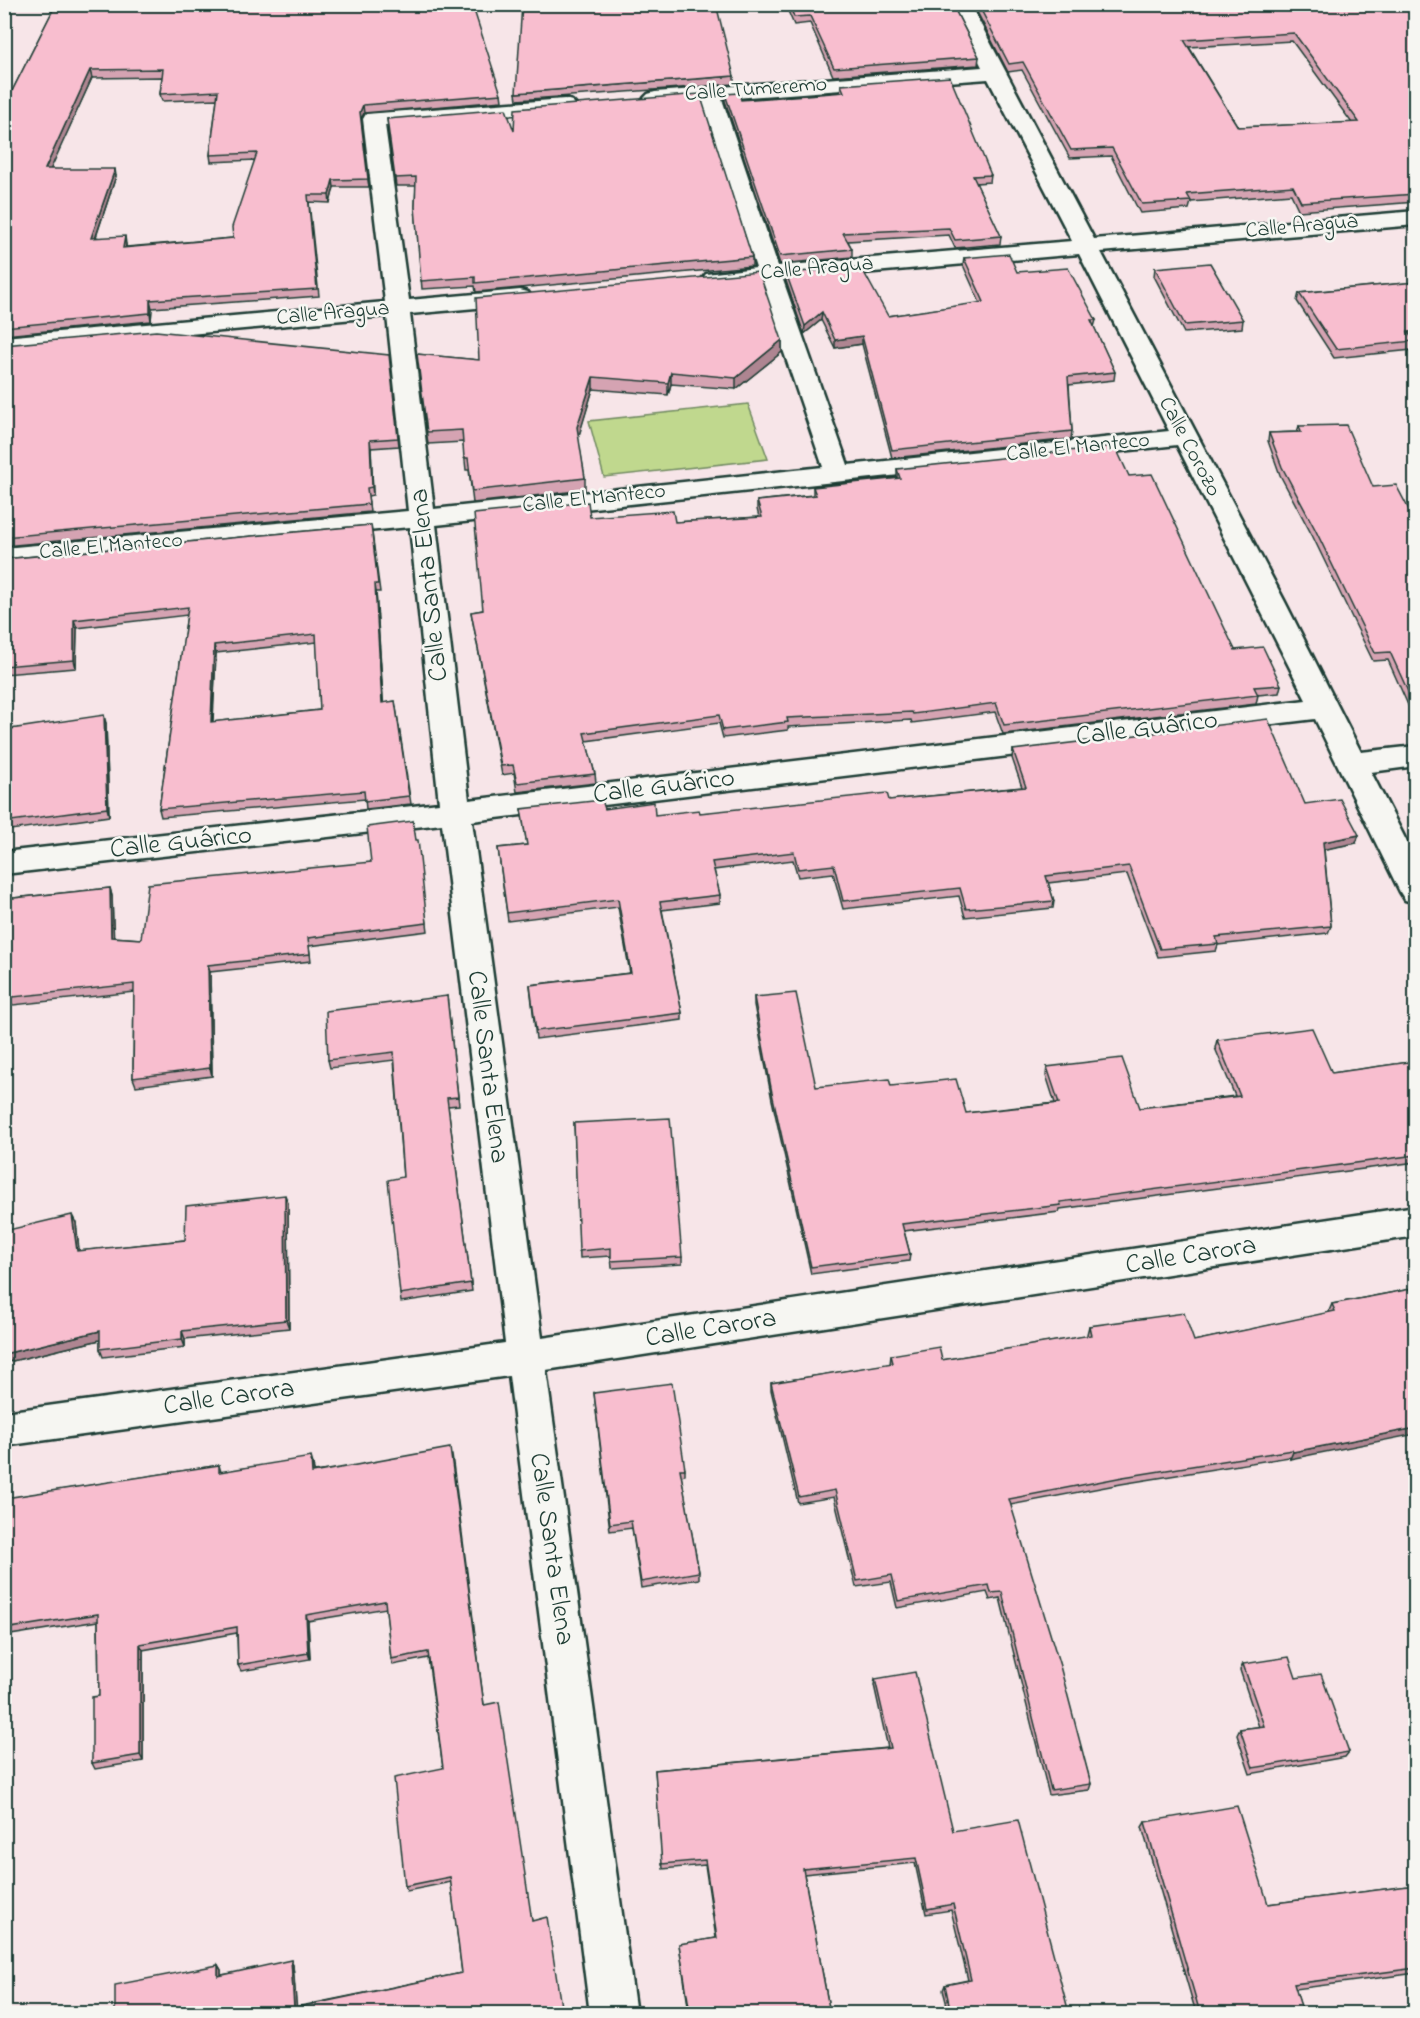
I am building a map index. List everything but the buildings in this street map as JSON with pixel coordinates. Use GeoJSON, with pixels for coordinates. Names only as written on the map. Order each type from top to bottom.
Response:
{"type":"FeatureCollection","features":[{"type":"Feature","properties":{"kind":"street","name":"Calle Corozo"},"geometry":{"type":"LineString","coordinates":[[960,4],[1083,246],[1324,708],[1416,892]]}},
{"type":"Feature","properties":{"kind":"street","name":"Calle Tumeremo"},"geometry":{"type":"LineString","coordinates":[[641,99],[994,72]]}},
{"type":"Feature","properties":{"kind":"street"},"geometry":{"type":"LineString","coordinates":[[710,94],[838,474]]}},
{"type":"Feature","properties":{"kind":"street","name":"Calle Santa Elena"},"geometry":{"type":"LineString","coordinates":[[583,104],[374,119],[399,308],[456,812],[525,1357],[613,2013]]}},
{"type":"Feature","properties":{"kind":"street","name":"Calle Aragua"},"geometry":{"type":"LineString","coordinates":[[697,280],[1416,218]]}},
{"type":"Feature","properties":{"kind":"street","name":"Calle Aragua"},"geometry":{"type":"LineString","coordinates":[[4,344],[542,295]]}},
{"type":"Feature","properties":{"kind":"street","name":"Calle El Manteco"},"geometry":{"type":"LineString","coordinates":[[4,557],[422,518],[1184,437]]}},
{"type":"Feature","properties":{"kind":"street","name":"Calle Guárico"},"geometry":{"type":"LineString","coordinates":[[4,863],[456,812],[1324,708]]}},
{"type":"Feature","properties":{"kind":"street"},"geometry":{"type":"LineString","coordinates":[[1351,764],[1416,756]]}},
{"type":"Feature","properties":{"kind":"street","name":"Calle Carora"},"geometry":{"type":"LineString","coordinates":[[4,1429],[525,1357],[1416,1221]]}},
{"type":"Feature","properties":{"kind":"green space"},"geometry":{"type":"Polygon","coordinates":[[[748,404],[768,459],[604,477],[589,421],[748,404]]]}}]}
